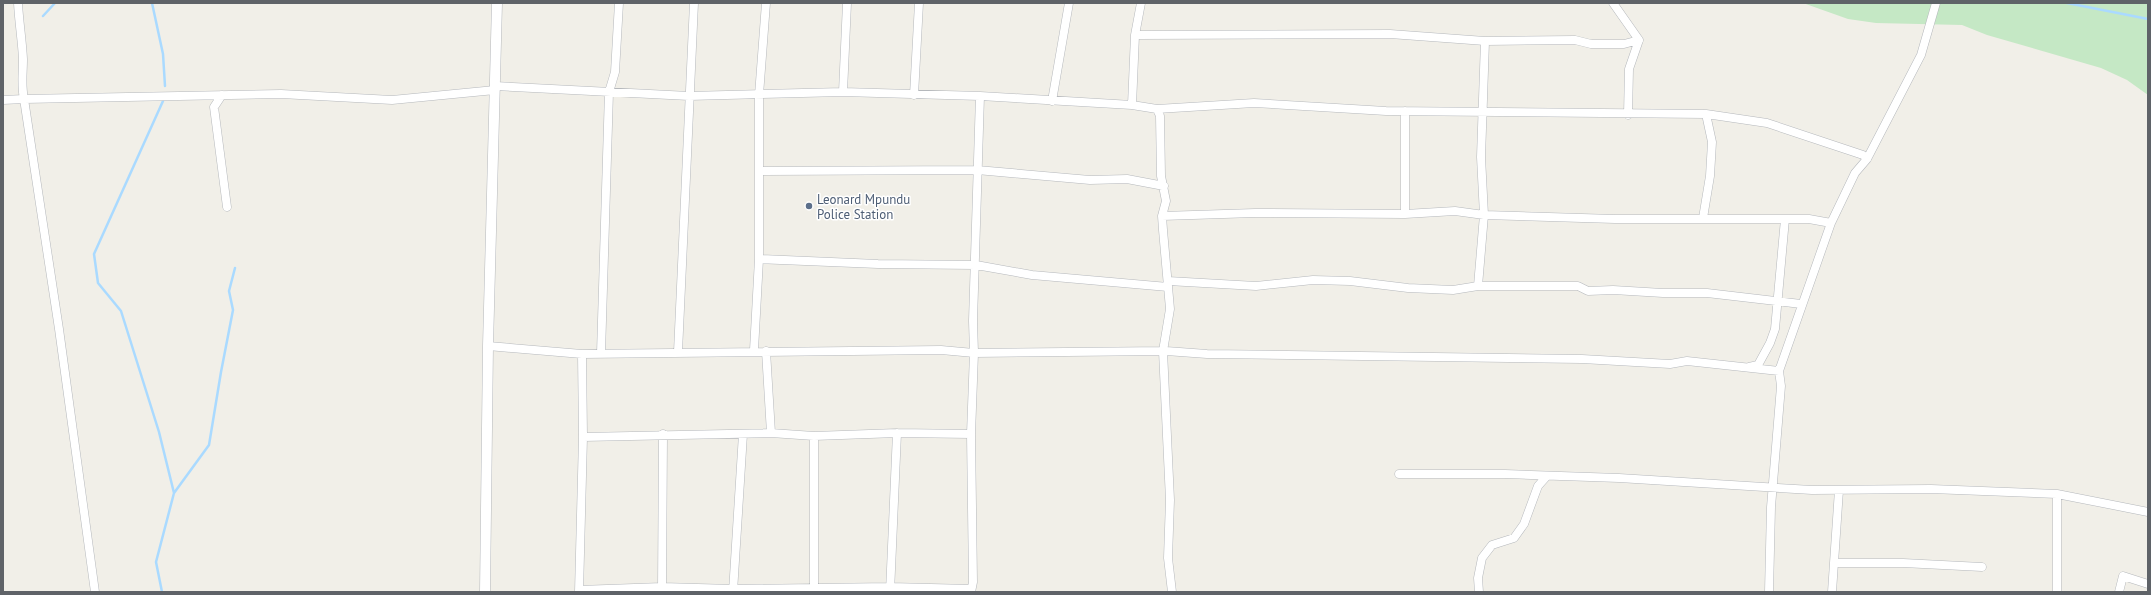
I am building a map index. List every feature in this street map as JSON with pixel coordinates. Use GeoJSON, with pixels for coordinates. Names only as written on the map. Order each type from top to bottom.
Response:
{"type":"FeatureCollection","features":[{"type":"Feature","properties":{"kind":"street"},"geometry":{"type":"LineString","coordinates":[[18,3],[19,28],[23,59],[21,86],[59,330],[95,592]]}},
{"type":"Feature","properties":{"kind":"street"},"geometry":{"type":"LineString","coordinates":[[485,592],[488,346],[497,3]]}},
{"type":"Feature","properties":{"kind":"street"},"geometry":{"type":"LineString","coordinates":[[601,353],[609,92],[615,72],[619,3]]}},
{"type":"Feature","properties":{"kind":"street"},"geometry":{"type":"LineString","coordinates":[[678,352],[694,3]]}},
{"type":"Feature","properties":{"kind":"street"},"geometry":{"type":"LineString","coordinates":[[754,350],[759,259],[759,95],[766,3]]}},
{"type":"Feature","properties":{"kind":"street"},"geometry":{"type":"LineString","coordinates":[[843,92],[846,3]]}},
{"type":"Feature","properties":{"kind":"street"},"geometry":{"type":"LineString","coordinates":[[914,95],[919,3]]}},
{"type":"Feature","properties":{"kind":"street"},"geometry":{"type":"LineString","coordinates":[[1052,101],[1069,3]]}},
{"type":"Feature","properties":{"kind":"street"},"geometry":{"type":"LineString","coordinates":[[1132,105],[1135,35],[1141,3]]}},
{"type":"Feature","properties":{"kind":"street"},"geometry":{"type":"LineString","coordinates":[[1613,3],[1639,40]]}},
{"type":"Feature","properties":{"kind":"street"},"geometry":{"type":"LineString","coordinates":[[1769,592],[1772,488],[1781,386],[1778,371],[1831,223],[1855,173],[1867,159],[1921,55],[1936,3]]}},
{"type":"Feature","properties":{"kind":"street"},"geometry":{"type":"LineString","coordinates":[[1135,35],[1390,34],[1485,41],[1575,40],[1592,44],[1624,44],[1639,40]]}},
{"type":"Feature","properties":{"kind":"street"},"geometry":{"type":"LineString","coordinates":[[1628,115],[1629,69],[1639,40]]}},
{"type":"Feature","properties":{"kind":"street"},"geometry":{"type":"LineString","coordinates":[[1478,286],[1484,215],[1481,194],[1485,41]]}},
{"type":"Feature","properties":{"kind":"street"},"geometry":{"type":"LineString","coordinates":[[3,100],[281,94],[392,100],[494,88],[689,96],[843,92],[980,96],[1132,105],[1157,109],[1254,103],[1405,111],[1628,115],[1706,114],[1767,123],[1863,155],[1867,159]]}},
{"type":"Feature","properties":{"kind":"street"},"geometry":{"type":"LineString","coordinates":[[222,95],[214,107],[227,207]]}},
{"type":"Feature","properties":{"kind":"street"},"geometry":{"type":"LineString","coordinates":[[582,354],[583,437],[579,591],[971,591],[973,582],[971,434],[974,352],[973,321],[976,265],[977,170],[980,96]]}},
{"type":"Feature","properties":{"kind":"street"},"geometry":{"type":"LineString","coordinates":[[1157,109],[1160,116],[1161,176],[1166,201],[1162,216],[1170,309],[1163,350],[1170,500],[1168,558],[1172,592]]}},
{"type":"Feature","properties":{"kind":"street"},"geometry":{"type":"LineString","coordinates":[[1405,111],[1405,214]]}},
{"type":"Feature","properties":{"kind":"street"},"geometry":{"type":"LineString","coordinates":[[1703,218],[1710,176],[1712,142],[1706,114]]}},
{"type":"Feature","properties":{"kind":"street"},"geometry":{"type":"LineString","coordinates":[[760,171],[977,170],[1090,180],[1126,180],[1164,186]]}},
{"type":"Feature","properties":{"kind":"street"},"geometry":{"type":"LineString","coordinates":[[1162,216],[1255,213],[1405,214],[1455,211],[1484,215],[1615,219],[1809,219],[1831,223]]}},
{"type":"Feature","properties":{"kind":"street"},"geometry":{"type":"LineString","coordinates":[[1746,368],[1758,365],[1770,344],[1775,329],[1786,219]]}},
{"type":"Feature","properties":{"kind":"street"},"geometry":{"type":"LineString","coordinates":[[759,259],[878,264],[976,265],[1032,275],[1168,284],[1256,286],[1313,280],[1328,280],[1453,290],[1478,286],[1578,286],[1588,291],[1613,290],[1663,293],[1707,293],[1801,304]]}},
{"type":"Feature","properties":{"kind":"street"},"geometry":{"type":"LineString","coordinates":[[488,346],[582,354],[754,350],[941,350],[974,352],[1163,350],[1207,354],[1582,359],[1670,364],[1687,361],[1778,371]]}},
{"type":"Feature","properties":{"kind":"street"},"geometry":{"type":"LineString","coordinates":[[766,351],[771,433]]}},
{"type":"Feature","properties":{"kind":"street"},"geometry":{"type":"LineString","coordinates":[[583,437],[663,434],[771,433],[814,436],[896,433],[971,434]]}},
{"type":"Feature","properties":{"kind":"street"},"geometry":{"type":"LineString","coordinates":[[890,590],[896,433]]}},
{"type":"Feature","properties":{"kind":"street"},"geometry":{"type":"LineString","coordinates":[[662,590],[663,434]]}},
{"type":"Feature","properties":{"kind":"street"},"geometry":{"type":"LineString","coordinates":[[733,591],[743,434]]}},
{"type":"Feature","properties":{"kind":"street"},"geometry":{"type":"LineString","coordinates":[[814,436],[814,590]]}},
{"type":"Feature","properties":{"kind":"street"},"geometry":{"type":"LineString","coordinates":[[1398,474],[1487,473],[1546,477],[1619,478],[1772,488],[1839,490],[1932,489],[2057,494],[2148,512]]}},
{"type":"Feature","properties":{"kind":"street"},"geometry":{"type":"LineString","coordinates":[[1479,592],[1478,578],[1482,558],[1492,546],[1514,538],[1527,517],[1538,486],[1546,477]]}},
{"type":"Feature","properties":{"kind":"street"},"geometry":{"type":"LineString","coordinates":[[1832,592],[1839,490]]}},
{"type":"Feature","properties":{"kind":"street"},"geometry":{"type":"LineString","coordinates":[[2057,494],[2057,592]]}},
{"type":"Feature","properties":{"kind":"street"},"geometry":{"type":"LineString","coordinates":[[1835,563],[1903,563],[1982,567]]}},
{"type":"Feature","properties":{"kind":"street"},"geometry":{"type":"LineString","coordinates":[[2119,592],[2123,576],[2148,584]]}},
{"type":"Feature","properties":{"kind":"green space"},"geometry":{"type":"Polygon","coordinates":[[[1803,3],[2148,3],[2148,95],[2127,80],[2101,68],[1987,35],[1962,25],[1876,23],[1848,19],[1803,3]]]}},
{"type":"Feature","properties":{"kind":"waterway"},"geometry":{"type":"LineString","coordinates":[[43,16],[55,3]]}},
{"type":"Feature","properties":{"kind":"waterway"},"geometry":{"type":"LineString","coordinates":[[152,3],[163,54],[165,86]]}},
{"type":"Feature","properties":{"kind":"waterway"},"geometry":{"type":"LineString","coordinates":[[2067,3],[2148,19]]}},
{"type":"Feature","properties":{"kind":"waterway"},"geometry":{"type":"LineString","coordinates":[[163,101],[94,254],[98,283],[121,311],[159,432],[174,493]]}},
{"type":"Feature","properties":{"kind":"waterway"},"geometry":{"type":"LineString","coordinates":[[162,592],[156,562],[174,493],[209,445],[233,310],[229,291],[235,268]]}},
{"type":"Feature","properties":{"kind":"place","name":"Leonard Mpundu Police Station"},"geometry":{"type":"Point","coordinates":[809,206]}}]}
